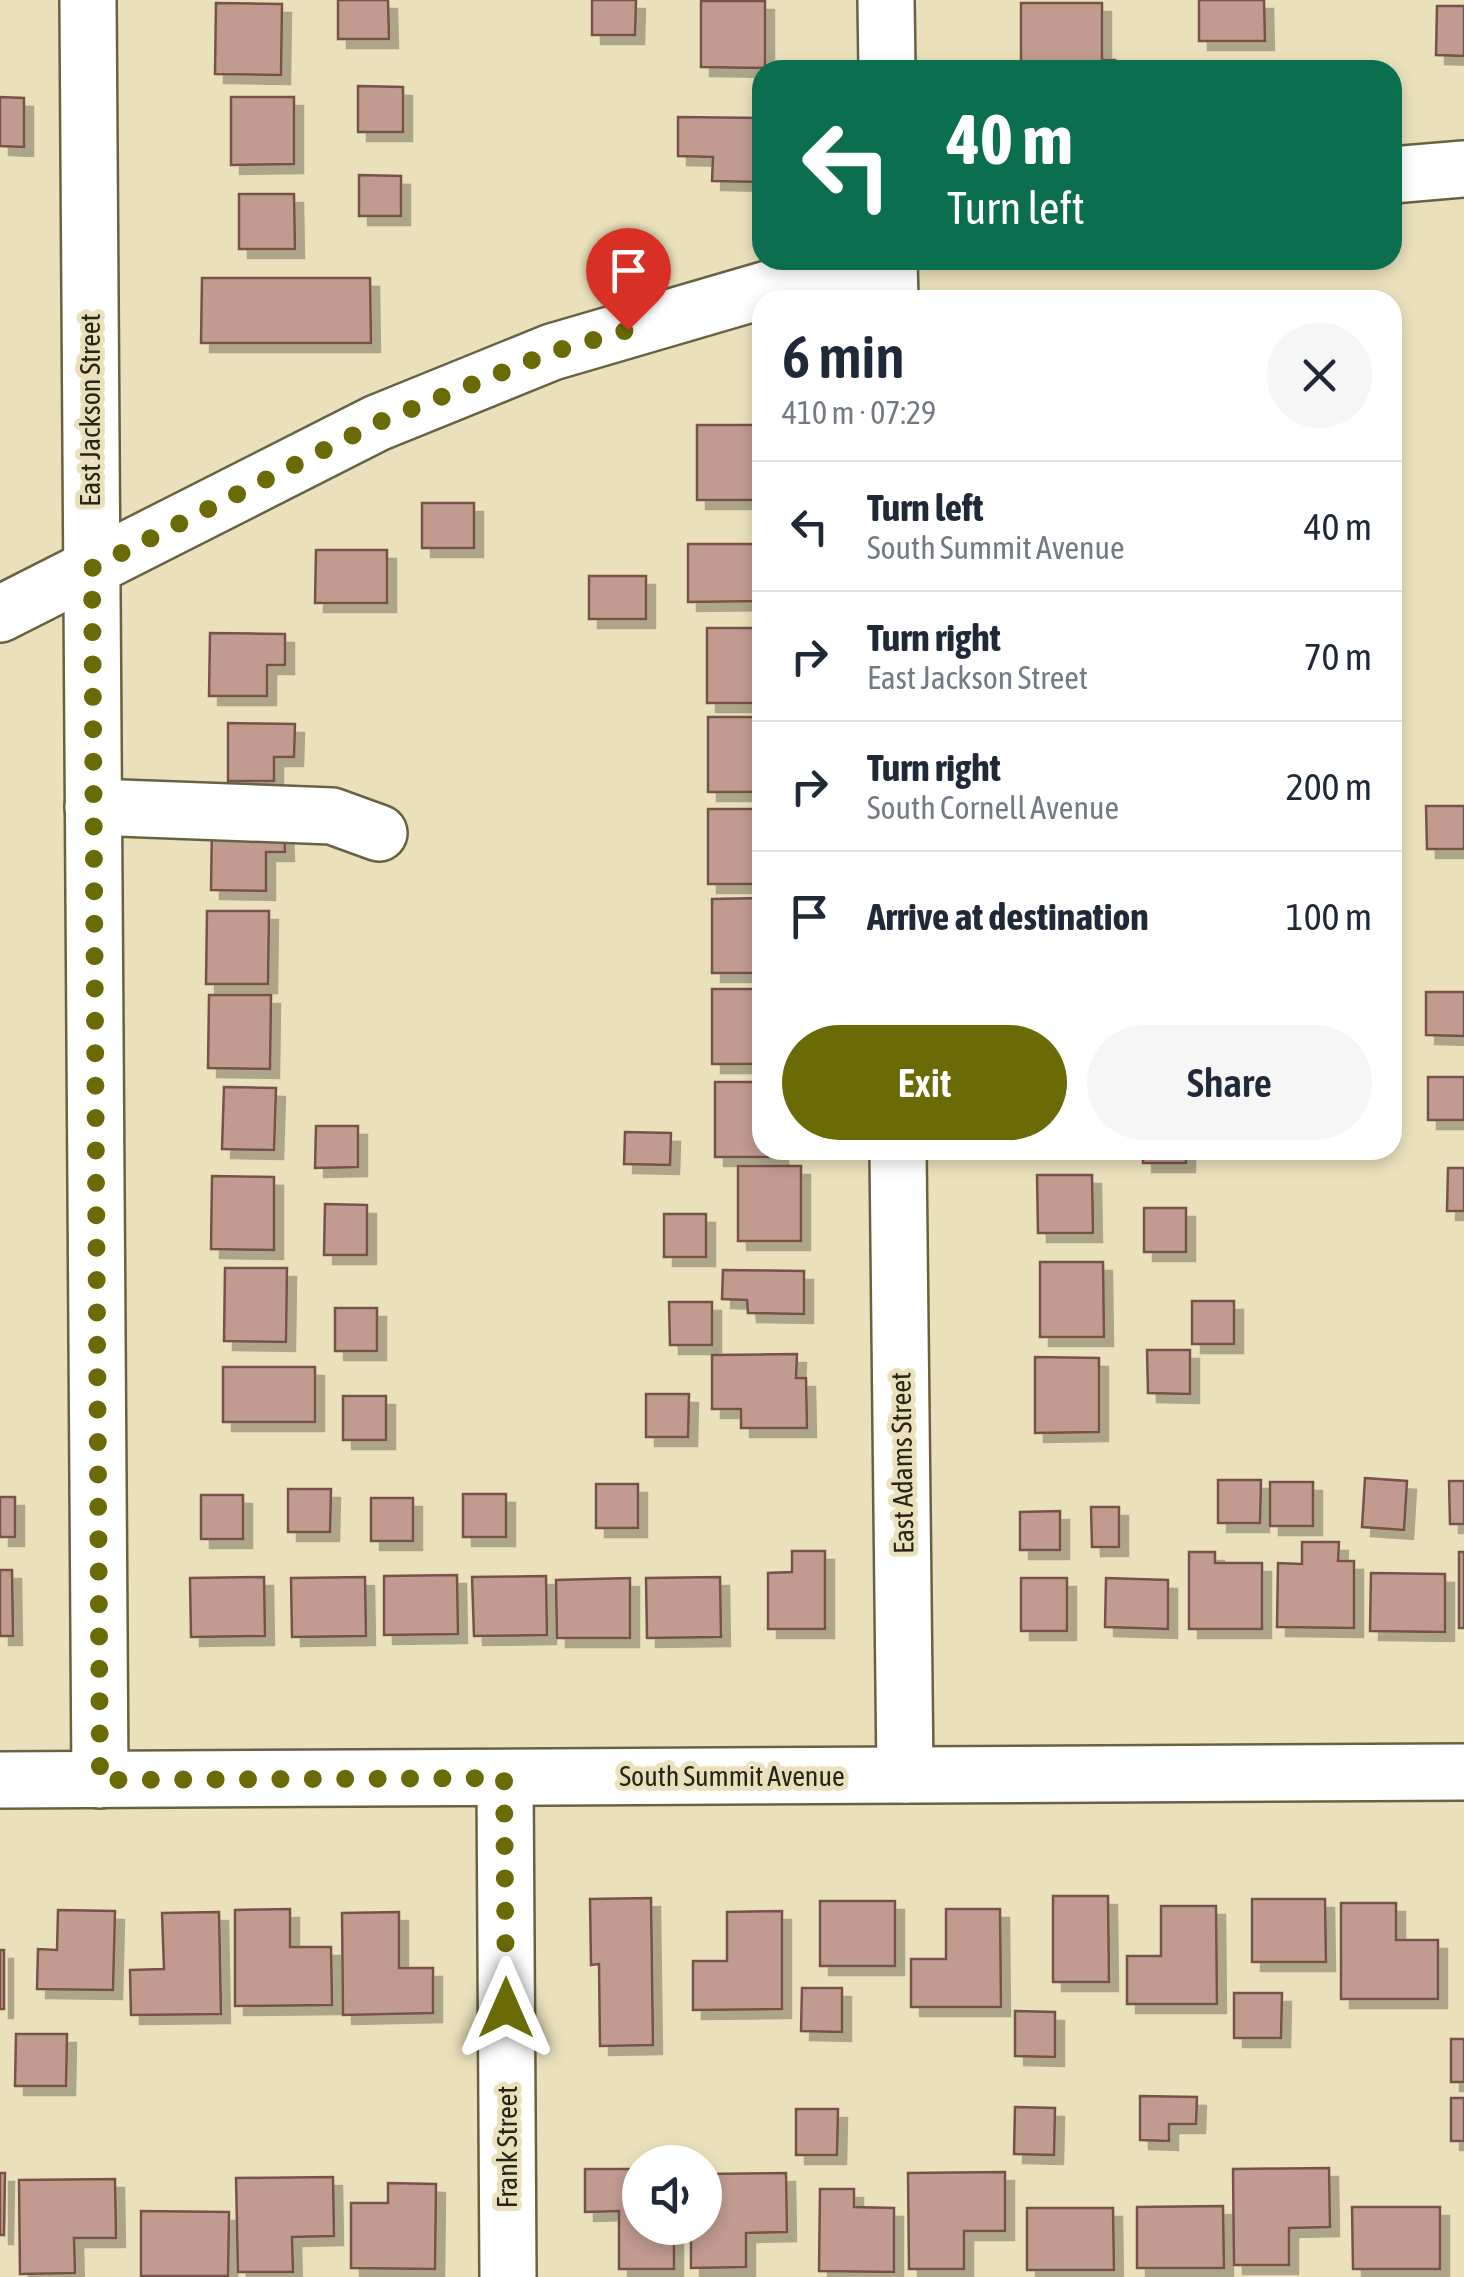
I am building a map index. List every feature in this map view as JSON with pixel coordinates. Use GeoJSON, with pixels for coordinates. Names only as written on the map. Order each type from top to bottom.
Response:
{"type":"FeatureCollection","features":[{"type":"Feature","properties":{"kind":"street","name":"East Jackson Street"},"geometry":{"type":"LineString","coordinates":[[88,0],[100,1780]]}},
{"type":"Feature","properties":{"kind":"street"},"geometry":{"type":"LineString","coordinates":[[886,0],[887,60]]}},
{"type":"Feature","properties":{"kind":"street"},"geometry":{"type":"LineString","coordinates":[[1402,173],[1464,169]]}},
{"type":"Feature","properties":{"kind":"street"},"geometry":{"type":"LineString","coordinates":[[764,290],[833,270]]}},
{"type":"Feature","properties":{"kind":"street"},"geometry":{"type":"LineString","coordinates":[[0,614],[377,423],[552,352],[752,294]]}},
{"type":"Feature","properties":{"kind":"street"},"geometry":{"type":"LineString","coordinates":[[93,807],[332,816],[379,834]]}},
{"type":"Feature","properties":{"kind":"street","name":"East Adams Street"},"geometry":{"type":"LineString","coordinates":[[898,1160],[905,1775]]}},
{"type":"Feature","properties":{"kind":"street","name":"South Summit Avenue"},"geometry":{"type":"LineString","coordinates":[[0,1780],[1464,1772]]}},
{"type":"Feature","properties":{"kind":"street","name":"Frank Street"},"geometry":{"type":"LineString","coordinates":[[504,1778],[508,2277]]}},
{"type":"Feature","properties":{"kind":"building"},"geometry":{"type":"Polygon","coordinates":[[[338,0],[388,0],[389,39],[338,39],[338,0]]]}},
{"type":"Feature","properties":{"kind":"building"},"geometry":{"type":"Polygon","coordinates":[[[592,0],[636,0],[635,35],[592,35],[592,0]]]}},
{"type":"Feature","properties":{"kind":"building"},"geometry":{"type":"Polygon","coordinates":[[[1199,0],[1264,0],[1265,41],[1199,41],[1199,0]]]}},
{"type":"Feature","properties":{"kind":"building"},"geometry":{"type":"Polygon","coordinates":[[[701,1],[765,1],[765,60],[752,60],[752,68],[701,67],[701,1]]]}},
{"type":"Feature","properties":{"kind":"building"},"geometry":{"type":"Polygon","coordinates":[[[216,3],[282,4],[281,75],[215,74],[216,3]]]}},
{"type":"Feature","properties":{"kind":"building"},"geometry":{"type":"Polygon","coordinates":[[[1021,3],[1102,3],[1102,60],[1021,60],[1021,3]]]}},
{"type":"Feature","properties":{"kind":"building"},"geometry":{"type":"Polygon","coordinates":[[[1437,6],[1464,6],[1464,56],[1436,55],[1437,6]]]}},
{"type":"Feature","properties":{"kind":"building"},"geometry":{"type":"Polygon","coordinates":[[[358,86],[403,87],[403,132],[358,132],[358,86]]]}},
{"type":"Feature","properties":{"kind":"building"},"geometry":{"type":"Polygon","coordinates":[[[0,97],[24,98],[24,147],[0,146],[0,97]]]}},
{"type":"Feature","properties":{"kind":"building"},"geometry":{"type":"Polygon","coordinates":[[[231,97],[294,97],[294,164],[231,165],[231,97]]]}},
{"type":"Feature","properties":{"kind":"building"},"geometry":{"type":"Polygon","coordinates":[[[678,117],[752,118],[752,182],[712,181],[713,157],[678,156],[678,117]]]}},
{"type":"Feature","properties":{"kind":"building"},"geometry":{"type":"Polygon","coordinates":[[[359,175],[401,176],[401,216],[359,216],[359,175]]]}},
{"type":"Feature","properties":{"kind":"building"},"geometry":{"type":"Polygon","coordinates":[[[239,194],[294,194],[295,249],[239,249],[239,194]]]}},
{"type":"Feature","properties":{"kind":"building"},"geometry":{"type":"Polygon","coordinates":[[[202,278],[370,278],[371,343],[201,343],[202,278]]]}},
{"type":"Feature","properties":{"kind":"building"},"geometry":{"type":"Polygon","coordinates":[[[697,425],[752,425],[752,500],[697,500],[697,425]]]}},
{"type":"Feature","properties":{"kind":"building"},"geometry":{"type":"Polygon","coordinates":[[[422,503],[474,503],[474,548],[422,548],[422,503]]]}},
{"type":"Feature","properties":{"kind":"building"},"geometry":{"type":"Polygon","coordinates":[[[688,544],[752,544],[752,601],[688,602],[688,544]]]}},
{"type":"Feature","properties":{"kind":"building"},"geometry":{"type":"Polygon","coordinates":[[[316,550],[387,550],[387,603],[315,603],[316,550]]]}},
{"type":"Feature","properties":{"kind":"building"},"geometry":{"type":"Polygon","coordinates":[[[589,576],[646,576],[646,619],[589,619],[589,576]]]}},
{"type":"Feature","properties":{"kind":"building"},"geometry":{"type":"Polygon","coordinates":[[[707,628],[752,628],[752,703],[707,703],[707,628]]]}},
{"type":"Feature","properties":{"kind":"building"},"geometry":{"type":"Polygon","coordinates":[[[210,633],[285,634],[285,665],[267,665],[267,696],[209,696],[210,633]]]}},
{"type":"Feature","properties":{"kind":"building"},"geometry":{"type":"Polygon","coordinates":[[[708,717],[752,717],[752,792],[708,792],[708,717]]]}},
{"type":"Feature","properties":{"kind":"building"},"geometry":{"type":"Polygon","coordinates":[[[228,723],[295,724],[294,757],[274,757],[274,781],[228,781],[228,723]]]}},
{"type":"Feature","properties":{"kind":"building"},"geometry":{"type":"Polygon","coordinates":[[[1426,806],[1464,806],[1464,849],[1427,849],[1426,806]]]}},
{"type":"Feature","properties":{"kind":"building"},"geometry":{"type":"Polygon","coordinates":[[[708,809],[752,809],[752,884],[708,884],[708,809]]]}},
{"type":"Feature","properties":{"kind":"building"},"geometry":{"type":"Polygon","coordinates":[[[212,824],[284,824],[285,852],[266,852],[266,891],[211,890],[212,824]]]}},
{"type":"Feature","properties":{"kind":"building"},"geometry":{"type":"Polygon","coordinates":[[[752,898],[752,973],[712,973],[712,899],[752,898]]]}},
{"type":"Feature","properties":{"kind":"building"},"geometry":{"type":"Polygon","coordinates":[[[207,911],[269,911],[268,984],[206,984],[207,911]]]}},
{"type":"Feature","properties":{"kind":"building"},"geometry":{"type":"Polygon","coordinates":[[[712,989],[752,989],[752,1064],[712,1064],[712,989]]]}},
{"type":"Feature","properties":{"kind":"building"},"geometry":{"type":"Polygon","coordinates":[[[1426,992],[1464,992],[1464,1036],[1426,1035],[1426,992]]]}},
{"type":"Feature","properties":{"kind":"building"},"geometry":{"type":"Polygon","coordinates":[[[209,995],[271,995],[270,1069],[208,1068],[209,995]]]}},
{"type":"Feature","properties":{"kind":"building"},"geometry":{"type":"Polygon","coordinates":[[[1428,1077],[1464,1077],[1464,1120],[1428,1120],[1428,1077]]]}},
{"type":"Feature","properties":{"kind":"building"},"geometry":{"type":"Polygon","coordinates":[[[715,1082],[752,1082],[752,1157],[715,1157],[715,1082]]]}},
{"type":"Feature","properties":{"kind":"building"},"geometry":{"type":"Polygon","coordinates":[[[224,1087],[276,1088],[274,1150],[222,1149],[224,1087]]]}},
{"type":"Feature","properties":{"kind":"building"},"geometry":{"type":"Polygon","coordinates":[[[316,1126],[358,1126],[358,1167],[315,1168],[316,1126]]]}},
{"type":"Feature","properties":{"kind":"building"},"geometry":{"type":"Polygon","coordinates":[[[625,1132],[671,1133],[670,1165],[624,1164],[625,1132]]]}},
{"type":"Feature","properties":{"kind":"building"},"geometry":{"type":"Polygon","coordinates":[[[1143,1160],[1186,1160],[1186,1163],[1143,1160]]]}},
{"type":"Feature","properties":{"kind":"building"},"geometry":{"type":"Polygon","coordinates":[[[738,1166],[801,1166],[801,1241],[738,1241],[738,1166]]]}},
{"type":"Feature","properties":{"kind":"building"},"geometry":{"type":"Polygon","coordinates":[[[1448,1168],[1464,1168],[1464,1211],[1447,1211],[1448,1168]]]}},
{"type":"Feature","properties":{"kind":"building"},"geometry":{"type":"Polygon","coordinates":[[[1037,1175],[1092,1175],[1093,1233],[1038,1233],[1037,1175]]]}},
{"type":"Feature","properties":{"kind":"building"},"geometry":{"type":"Polygon","coordinates":[[[212,1176],[274,1177],[274,1250],[211,1249],[212,1176]]]}},
{"type":"Feature","properties":{"kind":"building"},"geometry":{"type":"Polygon","coordinates":[[[325,1204],[367,1205],[367,1255],[324,1255],[325,1204]]]}},
{"type":"Feature","properties":{"kind":"building"},"geometry":{"type":"Polygon","coordinates":[[[1144,1208],[1186,1208],[1186,1252],[1144,1252],[1144,1208]]]}},
{"type":"Feature","properties":{"kind":"building"},"geometry":{"type":"Polygon","coordinates":[[[664,1214],[706,1214],[706,1257],[664,1257],[664,1214]]]}},
{"type":"Feature","properties":{"kind":"building"},"geometry":{"type":"Polygon","coordinates":[[[1040,1262],[1103,1262],[1104,1337],[1040,1337],[1040,1262]]]}},
{"type":"Feature","properties":{"kind":"building"},"geometry":{"type":"Polygon","coordinates":[[[225,1268],[287,1268],[286,1342],[224,1341],[225,1268]]]}},
{"type":"Feature","properties":{"kind":"building"},"geometry":{"type":"Polygon","coordinates":[[[723,1270],[804,1271],[804,1314],[748,1313],[747,1300],[722,1299],[723,1270]]]}},
{"type":"Feature","properties":{"kind":"building"},"geometry":{"type":"Polygon","coordinates":[[[1192,1301],[1234,1301],[1234,1344],[1192,1344],[1192,1301]]]}},
{"type":"Feature","properties":{"kind":"building"},"geometry":{"type":"Polygon","coordinates":[[[669,1302],[712,1302],[712,1345],[670,1345],[669,1302]]]}},
{"type":"Feature","properties":{"kind":"building"},"geometry":{"type":"Polygon","coordinates":[[[335,1308],[377,1308],[377,1351],[335,1351],[335,1308]]]}},
{"type":"Feature","properties":{"kind":"building"},"geometry":{"type":"Polygon","coordinates":[[[1147,1350],[1190,1350],[1190,1394],[1148,1393],[1147,1350]]]}},
{"type":"Feature","properties":{"kind":"building"},"geometry":{"type":"Polygon","coordinates":[[[797,1354],[796,1378],[806,1378],[807,1428],[741,1428],[741,1409],[712,1409],[712,1355],[797,1354]]]}},
{"type":"Feature","properties":{"kind":"building"},"geometry":{"type":"Polygon","coordinates":[[[1035,1357],[1099,1358],[1099,1432],[1035,1433],[1035,1357]]]}},
{"type":"Feature","properties":{"kind":"building"},"geometry":{"type":"Polygon","coordinates":[[[223,1367],[315,1367],[315,1422],[223,1422],[223,1367]]]}},
{"type":"Feature","properties":{"kind":"building"},"geometry":{"type":"Polygon","coordinates":[[[646,1394],[689,1394],[688,1437],[646,1437],[646,1394]]]}},
{"type":"Feature","properties":{"kind":"building"},"geometry":{"type":"Polygon","coordinates":[[[343,1396],[386,1396],[386,1440],[343,1440],[343,1396]]]}},
{"type":"Feature","properties":{"kind":"building"},"geometry":{"type":"Polygon","coordinates":[[[1365,1478],[1407,1481],[1404,1530],[1362,1527],[1365,1478]]]}},
{"type":"Feature","properties":{"kind":"building"},"geometry":{"type":"Polygon","coordinates":[[[1218,1480],[1261,1480],[1260,1523],[1218,1523],[1218,1480]]]}},
{"type":"Feature","properties":{"kind":"building"},"geometry":{"type":"Polygon","coordinates":[[[1449,1481],[1464,1481],[1464,1524],[1450,1524],[1449,1481]]]}},
{"type":"Feature","properties":{"kind":"building"},"geometry":{"type":"Polygon","coordinates":[[[1270,1482],[1313,1482],[1313,1526],[1270,1526],[1270,1482]]]}},
{"type":"Feature","properties":{"kind":"building"},"geometry":{"type":"Polygon","coordinates":[[[596,1484],[638,1484],[638,1528],[596,1528],[596,1484]]]}},
{"type":"Feature","properties":{"kind":"building"},"geometry":{"type":"Polygon","coordinates":[[[288,1489],[331,1489],[330,1532],[288,1532],[288,1489]]]}},
{"type":"Feature","properties":{"kind":"building"},"geometry":{"type":"Polygon","coordinates":[[[463,1494],[506,1494],[506,1537],[463,1537],[463,1494]]]}},
{"type":"Feature","properties":{"kind":"building"},"geometry":{"type":"Polygon","coordinates":[[[201,1495],[243,1495],[243,1539],[201,1539],[201,1495]]]}},
{"type":"Feature","properties":{"kind":"building"},"geometry":{"type":"Polygon","coordinates":[[[0,1497],[15,1497],[15,1537],[0,1537],[0,1497]]]}},
{"type":"Feature","properties":{"kind":"building"},"geometry":{"type":"Polygon","coordinates":[[[371,1498],[413,1498],[413,1541],[371,1541],[371,1498]]]}},
{"type":"Feature","properties":{"kind":"building"},"geometry":{"type":"Polygon","coordinates":[[[1091,1507],[1119,1507],[1119,1547],[1092,1547],[1091,1507]]]}},
{"type":"Feature","properties":{"kind":"building"},"geometry":{"type":"Polygon","coordinates":[[[1060,1511],[1060,1550],[1020,1550],[1020,1512],[1060,1511]]]}},
{"type":"Feature","properties":{"kind":"building"},"geometry":{"type":"Polygon","coordinates":[[[1302,1542],[1339,1542],[1338,1561],[1354,1561],[1354,1628],[1277,1627],[1278,1563],[1302,1564],[1302,1542]]]}},
{"type":"Feature","properties":{"kind":"building"},"geometry":{"type":"Polygon","coordinates":[[[792,1551],[825,1551],[825,1629],[768,1629],[768,1573],[792,1572],[792,1551]]]}},
{"type":"Feature","properties":{"kind":"building"},"geometry":{"type":"Polygon","coordinates":[[[1189,1552],[1215,1552],[1215,1563],[1262,1563],[1262,1629],[1189,1629],[1189,1552]]]}},
{"type":"Feature","properties":{"kind":"building"},"geometry":{"type":"Polygon","coordinates":[[[1459,1552],[1464,1552],[1464,1628],[1459,1628],[1459,1552]]]}},
{"type":"Feature","properties":{"kind":"building"},"geometry":{"type":"Polygon","coordinates":[[[0,1570],[12,1570],[13,1636],[0,1636],[0,1570]]]}},
{"type":"Feature","properties":{"kind":"building"},"geometry":{"type":"Polygon","coordinates":[[[1371,1573],[1445,1574],[1445,1632],[1370,1631],[1371,1573]]]}},
{"type":"Feature","properties":{"kind":"building"},"geometry":{"type":"Polygon","coordinates":[[[457,1575],[458,1634],[384,1635],[384,1576],[457,1575]]]}},
{"type":"Feature","properties":{"kind":"building"},"geometry":{"type":"Polygon","coordinates":[[[546,1576],[547,1635],[474,1636],[472,1577],[546,1576]]]}},
{"type":"Feature","properties":{"kind":"building"},"geometry":{"type":"Polygon","coordinates":[[[264,1577],[265,1636],[191,1637],[190,1578],[264,1577]]]}},
{"type":"Feature","properties":{"kind":"building"},"geometry":{"type":"Polygon","coordinates":[[[365,1577],[366,1636],[292,1637],[291,1578],[365,1577]]]}},
{"type":"Feature","properties":{"kind":"building"},"geometry":{"type":"Polygon","coordinates":[[[720,1577],[721,1637],[647,1638],[646,1578],[720,1577]]]}},
{"type":"Feature","properties":{"kind":"building"},"geometry":{"type":"Polygon","coordinates":[[[630,1578],[630,1638],[557,1638],[556,1580],[630,1578]]]}},
{"type":"Feature","properties":{"kind":"building"},"geometry":{"type":"Polygon","coordinates":[[[1021,1578],[1067,1578],[1067,1631],[1021,1631],[1021,1578]]]}},
{"type":"Feature","properties":{"kind":"building"},"geometry":{"type":"Polygon","coordinates":[[[1106,1578],[1168,1580],[1168,1629],[1105,1627],[1106,1578]]]}},
{"type":"Feature","properties":{"kind":"building"},"geometry":{"type":"Polygon","coordinates":[[[1053,1896],[1108,1896],[1109,1982],[1053,1982],[1053,1896]]]}},
{"type":"Feature","properties":{"kind":"building"},"geometry":{"type":"Polygon","coordinates":[[[651,1898],[653,2045],[600,2046],[599,1964],[591,1965],[590,1899],[651,1898]]]}},
{"type":"Feature","properties":{"kind":"building"},"geometry":{"type":"Polygon","coordinates":[[[1252,1899],[1325,1899],[1326,1962],[1252,1962],[1252,1899]]]}},
{"type":"Feature","properties":{"kind":"building"},"geometry":{"type":"Polygon","coordinates":[[[820,1901],[895,1901],[895,1966],[820,1966],[820,1901]]]}},
{"type":"Feature","properties":{"kind":"building"},"geometry":{"type":"Polygon","coordinates":[[[1341,1903],[1396,1903],[1396,1940],[1438,1940],[1438,1999],[1341,1999],[1341,1903]]]}},
{"type":"Feature","properties":{"kind":"building"},"geometry":{"type":"Polygon","coordinates":[[[1161,1906],[1216,1906],[1217,2004],[1127,2004],[1127,1956],[1161,1956],[1161,1906]]]}},
{"type":"Feature","properties":{"kind":"building"},"geometry":{"type":"Polygon","coordinates":[[[290,1909],[290,1947],[331,1947],[332,2005],[235,2006],[235,1910],[290,1909]]]}},
{"type":"Feature","properties":{"kind":"building"},"geometry":{"type":"Polygon","coordinates":[[[946,1909],[1000,1909],[1001,2007],[911,2007],[911,1959],[946,1959],[946,1909]]]}},
{"type":"Feature","properties":{"kind":"building"},"geometry":{"type":"Polygon","coordinates":[[[58,1910],[115,1911],[113,1990],[37,1989],[38,1949],[57,1950],[58,1910]]]}},
{"type":"Feature","properties":{"kind":"building"},"geometry":{"type":"Polygon","coordinates":[[[782,1911],[782,2009],[693,2010],[693,1961],[727,1961],[727,1912],[782,1911]]]}},
{"type":"Feature","properties":{"kind":"building"},"geometry":{"type":"Polygon","coordinates":[[[219,1912],[221,2014],[131,2015],[130,1970],[164,1969],[162,1913],[219,1912]]]}},
{"type":"Feature","properties":{"kind":"building"},"geometry":{"type":"Polygon","coordinates":[[[399,1912],[399,1968],[433,1968],[433,2013],[343,2015],[342,1913],[399,1912]]]}},
{"type":"Feature","properties":{"kind":"building"},"geometry":{"type":"Polygon","coordinates":[[[0,1950],[4,1950],[4,2009],[0,2009],[0,1950]]]}},
{"type":"Feature","properties":{"kind":"building"},"geometry":{"type":"Polygon","coordinates":[[[802,1988],[842,1988],[842,2032],[801,2031],[802,1988]]]}},
{"type":"Feature","properties":{"kind":"building"},"geometry":{"type":"Polygon","coordinates":[[[1234,1993],[1282,1993],[1281,2038],[1234,2038],[1234,1993]]]}},
{"type":"Feature","properties":{"kind":"building"},"geometry":{"type":"Polygon","coordinates":[[[1015,2011],[1055,2012],[1055,2057],[1015,2056],[1015,2011]]]}},
{"type":"Feature","properties":{"kind":"building"},"geometry":{"type":"Polygon","coordinates":[[[16,2034],[67,2034],[66,2086],[15,2086],[16,2034]]]}},
{"type":"Feature","properties":{"kind":"building"},"geometry":{"type":"Polygon","coordinates":[[[1451,2039],[1464,2039],[1464,2082],[1451,2082],[1451,2039]]]}},
{"type":"Feature","properties":{"kind":"building"},"geometry":{"type":"Polygon","coordinates":[[[1140,2096],[1197,2097],[1196,2124],[1169,2124],[1169,2141],[1140,2140],[1140,2096]]]}},
{"type":"Feature","properties":{"kind":"building"},"geometry":{"type":"Polygon","coordinates":[[[1451,2098],[1464,2098],[1464,2141],[1451,2141],[1451,2098]]]}},
{"type":"Feature","properties":{"kind":"building"},"geometry":{"type":"Polygon","coordinates":[[[1015,2107],[1055,2108],[1054,2155],[1014,2154],[1015,2107]]]}},
{"type":"Feature","properties":{"kind":"building"},"geometry":{"type":"Polygon","coordinates":[[[796,2109],[838,2109],[837,2155],[796,2155],[796,2109]]]}},
{"type":"Feature","properties":{"kind":"building"},"geometry":{"type":"Polygon","coordinates":[[[1329,2168],[1330,2227],[1289,2228],[1289,2265],[1234,2265],[1233,2169],[1329,2168]]]}},
{"type":"Feature","properties":{"kind":"building"},"geometry":{"type":"Polygon","coordinates":[[[585,2169],[622,2169],[622,2245],[674,2245],[674,2269],[619,2269],[619,2211],[585,2212],[585,2169]]]}},
{"type":"Feature","properties":{"kind":"building"},"geometry":{"type":"Polygon","coordinates":[[[1005,2172],[1005,2231],[964,2231],[964,2269],[909,2269],[908,2173],[1005,2172]]]}},
{"type":"Feature","properties":{"kind":"building"},"geometry":{"type":"Polygon","coordinates":[[[0,2173],[5,2173],[4,2235],[0,2235],[0,2173]]]}},
{"type":"Feature","properties":{"kind":"building"},"geometry":{"type":"Polygon","coordinates":[[[786,2173],[787,2232],[746,2233],[746,2267],[691,2268],[691,2245],[722,2245],[722,2174],[786,2173]]]}},
{"type":"Feature","properties":{"kind":"building"},"geometry":{"type":"Polygon","coordinates":[[[333,2177],[334,2236],[292,2237],[293,2272],[238,2272],[236,2178],[333,2177]]]}},
{"type":"Feature","properties":{"kind":"building"},"geometry":{"type":"Polygon","coordinates":[[[115,2179],[116,2238],[74,2238],[75,2273],[20,2274],[19,2180],[115,2179]]]}},
{"type":"Feature","properties":{"kind":"building"},"geometry":{"type":"Polygon","coordinates":[[[388,2183],[436,2184],[435,2269],[351,2268],[351,2203],[388,2203],[388,2183]]]}},
{"type":"Feature","properties":{"kind":"building"},"geometry":{"type":"Polygon","coordinates":[[[820,2189],[854,2189],[854,2207],[894,2208],[894,2272],[819,2271],[820,2189]]]}},
{"type":"Feature","properties":{"kind":"building"},"geometry":{"type":"Polygon","coordinates":[[[1223,2206],[1224,2268],[1137,2268],[1137,2207],[1223,2206]]]}},
{"type":"Feature","properties":{"kind":"building"},"geometry":{"type":"Polygon","coordinates":[[[1352,2207],[1440,2207],[1440,2269],[1353,2269],[1352,2207]]]}},
{"type":"Feature","properties":{"kind":"building"},"geometry":{"type":"Polygon","coordinates":[[[1027,2208],[1113,2208],[1114,2270],[1027,2270],[1027,2208]]]}},
{"type":"Feature","properties":{"kind":"building"},"geometry":{"type":"Polygon","coordinates":[[[141,2211],[229,2212],[228,2276],[141,2276],[141,2211]]]}},
{"type":"Feature","properties":{"kind":"route"},"geometry":{"type":"LineString","coordinates":[[506,2008],[504,1778],[100,1780],[92,568],[377,423],[552,352],[628,330]]}}]}
